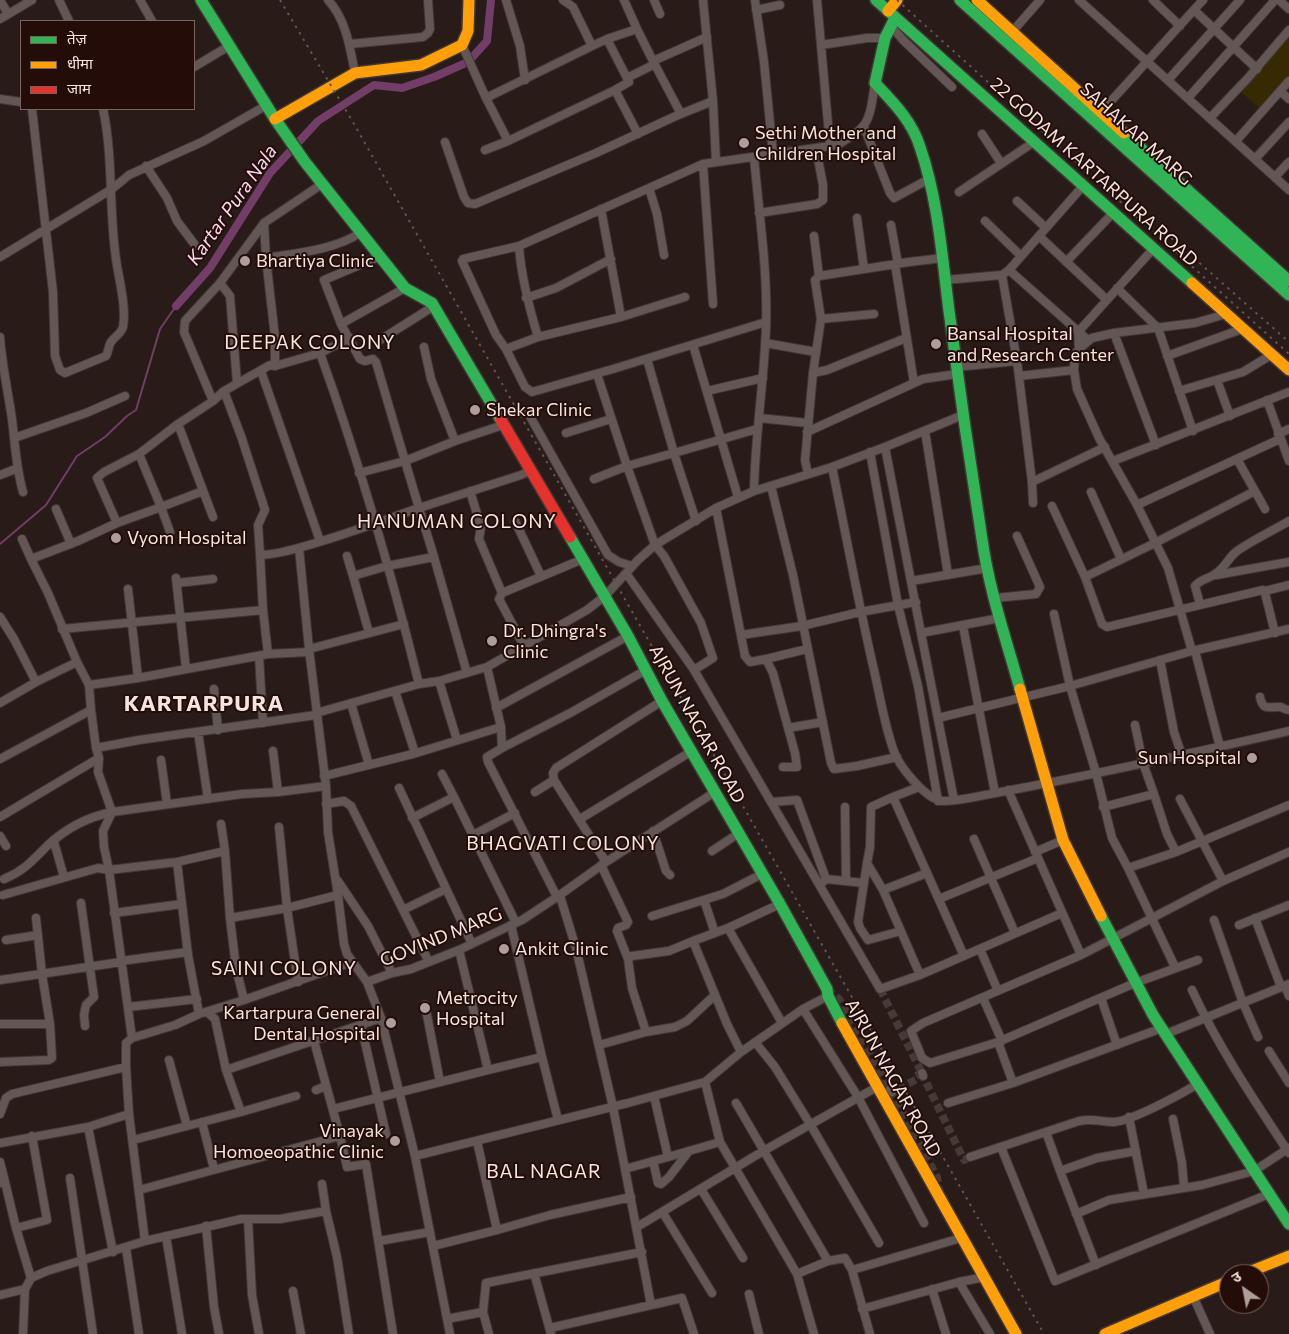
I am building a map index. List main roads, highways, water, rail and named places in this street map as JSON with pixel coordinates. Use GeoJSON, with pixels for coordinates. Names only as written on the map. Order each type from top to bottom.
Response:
{"type":"FeatureCollection","features":[{"type":"Feature","properties":{"kind":"waterway","name":"Kartar Pura Nala"},"geometry":{"type":"LineString","coordinates":[[176,306],[210,268],[270,173],[318,121],[374,85],[402,88],[468,62],[487,41],[491,0]]}},
{"type":"Feature","properties":{"kind":"waterway"},"geometry":{"type":"LineString","coordinates":[[0,544],[46,505],[77,456],[105,437],[136,410],[160,329],[176,306]]}},
{"type":"Feature","properties":{"kind":"tunnel"},"geometry":{"type":"LineString","coordinates":[[827,989],[839,999],[890,1089],[894,1087]]}},
{"type":"Feature","properties":{"kind":"tunnel"},"geometry":{"type":"LineString","coordinates":[[880,989],[922,1073],[916,1076]]}},
{"type":"Feature","properties":{"kind":"tunnel"},"geometry":{"type":"LineString","coordinates":[[940,1194],[937,1177],[892,1092],[923,1076],[964,1160],[970,1157]]}},
{"type":"Feature","properties":{"kind":"railway"},"geometry":{"type":"LineString","coordinates":[[280,0],[354,124],[1044,1334]]}},
{"type":"Feature","properties":{"kind":"railway"},"geometry":{"type":"LineString","coordinates":[[897,0],[1289,354]]}},
{"type":"Feature","properties":{"kind":"railway"},"geometry":{"type":"LineString","coordinates":[[1160,228],[1289,342]]}},
{"type":"Feature","properties":{"kind":"place","name":"Sethi Mother and Children Hospital"},"geometry":{"type":"Point","coordinates":[744,143]}},
{"type":"Feature","properties":{"kind":"place","name":"Bhartiya Clinic"},"geometry":{"type":"Point","coordinates":[245,261]}},
{"type":"Feature","properties":{"kind":"place","name":"Bansal Hospital and Research Center"},"geometry":{"type":"Point","coordinates":[936,344]}},
{"type":"Feature","properties":{"kind":"place","name":"Shekar Clinic"},"geometry":{"type":"Point","coordinates":[475,410]}},
{"type":"Feature","properties":{"kind":"place","name":"Vyom Hospital"},"geometry":{"type":"Point","coordinates":[116,538]}},
{"type":"Feature","properties":{"kind":"place","name":"Dr. Dhingra's Clinic"},"geometry":{"type":"Point","coordinates":[492,641]}},
{"type":"Feature","properties":{"kind":"place","name":"Sun Hospital"},"geometry":{"type":"Point","coordinates":[1252,758]}},
{"type":"Feature","properties":{"kind":"place","name":"Ankit Clinic"},"geometry":{"type":"Point","coordinates":[504,949]}},
{"type":"Feature","properties":{"kind":"place","name":"Metrocity Hospital"},"geometry":{"type":"Point","coordinates":[425,1008]}},
{"type":"Feature","properties":{"kind":"place","name":"Kartarpura General Dental Hospital"},"geometry":{"type":"Point","coordinates":[391,1023]}},
{"type":"Feature","properties":{"kind":"place","name":"Vinayak Homoeopathic Clinic"},"geometry":{"type":"Point","coordinates":[395,1141]}},
{"type":"Feature","properties":{"kind":"district","name":"DEEPAK COLONY"},"geometry":{"type":"Point","coordinates":[310,343]}},
{"type":"Feature","properties":{"kind":"district","name":"HANUMAN COLONY"},"geometry":{"type":"Point","coordinates":[457,522]}},
{"type":"Feature","properties":{"kind":"district","name":"KARTARPURA"},"geometry":{"type":"Point","coordinates":[204,704]}},
{"type":"Feature","properties":{"kind":"district","name":"BHAGVATI COLONY"},"geometry":{"type":"Point","coordinates":[563,844]}},
{"type":"Feature","properties":{"kind":"district","name":"SAINI COLONY"},"geometry":{"type":"Point","coordinates":[284,969]}},
{"type":"Feature","properties":{"kind":"district","name":"BAL NAGAR"},"geometry":{"type":"Point","coordinates":[544,1172]}}]}
